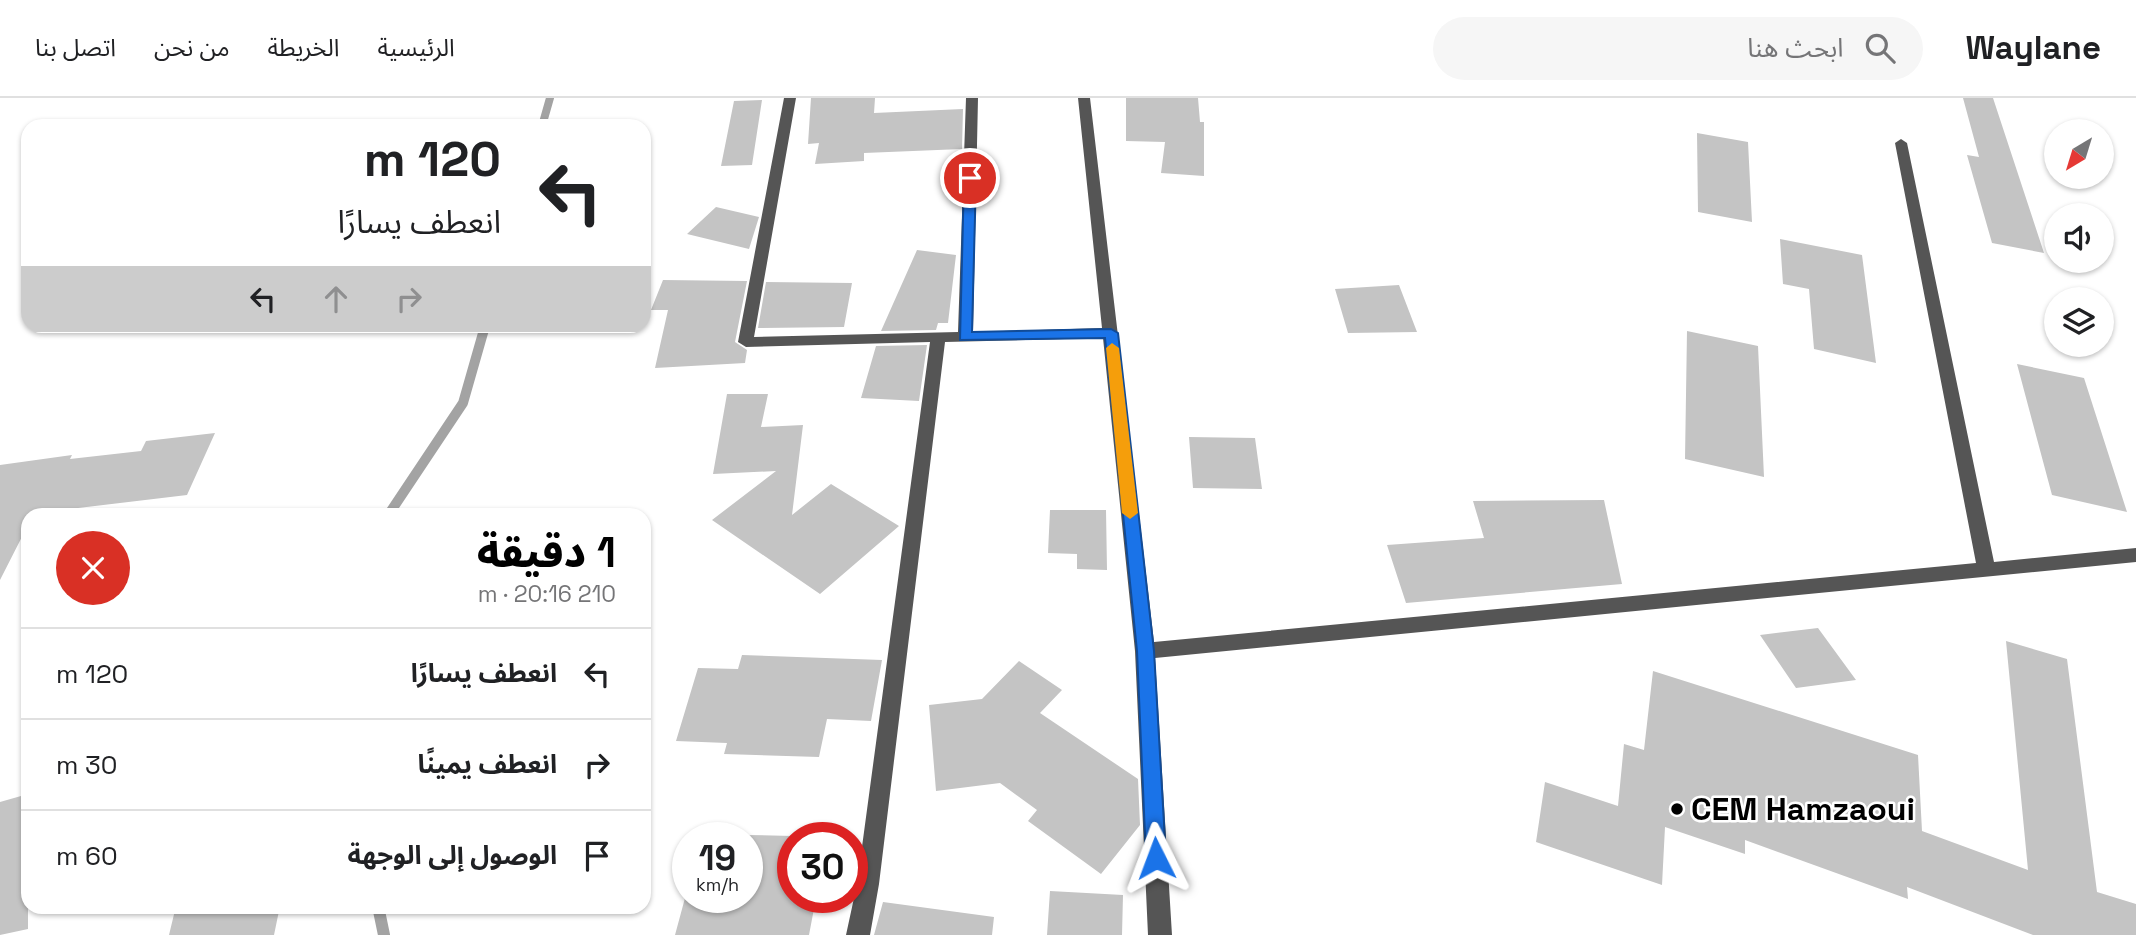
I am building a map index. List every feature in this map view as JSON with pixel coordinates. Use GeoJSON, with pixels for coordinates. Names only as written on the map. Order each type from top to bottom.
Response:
{"type":"FeatureCollection","features":[{"type":"Feature","properties":{"kind":"street"},"geometry":{"type":"LineString","coordinates":[[790,98],[747,342],[1111,333]]}},
{"type":"Feature","properties":{"kind":"street"},"geometry":{"type":"LineString","coordinates":[[965,337],[972,98]]}},
{"type":"Feature","properties":{"kind":"street"},"geometry":{"type":"LineString","coordinates":[[1084,98],[1145,651],[1160,935]]}},
{"type":"Feature","properties":{"kind":"street"},"geometry":{"type":"LineString","coordinates":[[1901,143],[1986,568]]}},
{"type":"Feature","properties":{"kind":"street"},"geometry":{"type":"LineString","coordinates":[[858,935],[868,884],[938,339]]}},
{"type":"Feature","properties":{"kind":"street"},"geometry":{"type":"LineString","coordinates":[[1145,651],[2136,555]]}},
{"type":"Feature","properties":{"kind":"building"},"geometry":{"type":"Polygon","coordinates":[[[811,98],[875,98],[874,113],[963,109],[962,149],[864,153],[864,161],[815,164],[819,143],[808,144],[811,98]]]}},
{"type":"Feature","properties":{"kind":"building"},"geometry":{"type":"Polygon","coordinates":[[[1126,98],[1198,98],[1200,122],[1204,122],[1204,176],[1161,173],[1165,142],[1126,141],[1126,98]]]}},
{"type":"Feature","properties":{"kind":"building"},"geometry":{"type":"Polygon","coordinates":[[[1963,98],[1993,98],[2044,253],[1992,243],[1967,155],[1979,157],[1963,98]]]}},
{"type":"Feature","properties":{"kind":"building"},"geometry":{"type":"Polygon","coordinates":[[[762,100],[752,165],[721,166],[734,101],[762,100]]]}},
{"type":"Feature","properties":{"kind":"building"},"geometry":{"type":"Polygon","coordinates":[[[1697,133],[1748,142],[1752,222],[1698,212],[1697,133]]]}},
{"type":"Feature","properties":{"kind":"building"},"geometry":{"type":"Polygon","coordinates":[[[716,207],[759,217],[749,249],[687,234],[716,207]]]}},
{"type":"Feature","properties":{"kind":"building"},"geometry":{"type":"Polygon","coordinates":[[[1780,239],[1862,255],[1876,363],[1814,349],[1809,289],[1783,284],[1780,239]]]}},
{"type":"Feature","properties":{"kind":"building"},"geometry":{"type":"Polygon","coordinates":[[[917,250],[956,255],[948,323],[938,323],[936,330],[881,331],[917,250]]]}},
{"type":"Feature","properties":{"kind":"building"},"geometry":{"type":"Polygon","coordinates":[[[663,280],[747,281],[735,342],[747,350],[745,363],[655,368],[668,310],[651,310],[663,280]]]}},
{"type":"Feature","properties":{"kind":"building"},"geometry":{"type":"Polygon","coordinates":[[[766,282],[852,283],[844,327],[758,328],[766,282]]]}},
{"type":"Feature","properties":{"kind":"building"},"geometry":{"type":"Polygon","coordinates":[[[1399,285],[1417,332],[1348,333],[1335,289],[1399,285]]]}},
{"type":"Feature","properties":{"kind":"building"},"geometry":{"type":"Polygon","coordinates":[[[1687,331],[1758,346],[1764,477],[1685,459],[1687,331]]]}},
{"type":"Feature","properties":{"kind":"building"},"geometry":{"type":"Polygon","coordinates":[[[927,345],[919,401],[861,398],[876,346],[927,345]]]}},
{"type":"Feature","properties":{"kind":"building"},"geometry":{"type":"Polygon","coordinates":[[[2017,364],[2084,378],[2127,512],[2052,495],[2017,364]]]}},
{"type":"Feature","properties":{"kind":"building"},"geometry":{"type":"Polygon","coordinates":[[[727,394],[768,394],[761,427],[803,425],[792,515],[831,484],[899,526],[820,594],[712,520],[776,471],[713,474],[727,394]]]}},
{"type":"Feature","properties":{"kind":"building"},"geometry":{"type":"Polygon","coordinates":[[[215,433],[187,495],[78,508],[21,508],[21,539],[0,580],[0,465],[72,455],[70,459],[141,451],[146,441],[215,433]]]}},
{"type":"Feature","properties":{"kind":"building"},"geometry":{"type":"Polygon","coordinates":[[[1189,437],[1255,438],[1262,489],[1193,488],[1189,437]]]}},
{"type":"Feature","properties":{"kind":"building"},"geometry":{"type":"Polygon","coordinates":[[[1604,500],[1622,584],[1406,603],[1387,545],[1484,538],[1473,501],[1604,500]]]}},
{"type":"Feature","properties":{"kind":"building"},"geometry":{"type":"Polygon","coordinates":[[[1050,510],[1106,510],[1107,570],[1077,569],[1077,554],[1048,553],[1050,510]]]}},
{"type":"Feature","properties":{"kind":"building"},"geometry":{"type":"Polygon","coordinates":[[[1818,628],[1856,680],[1796,688],[1760,635],[1818,628]]]}},
{"type":"Feature","properties":{"kind":"building"},"geometry":{"type":"Polygon","coordinates":[[[2006,641],[2067,659],[2097,892],[2136,904],[2136,935],[2033,935],[1907,887],[1908,899],[1745,840],[1745,854],[1665,827],[1662,885],[1536,842],[1545,782],[1618,806],[1624,744],[1644,750],[1653,671],[1918,755],[1922,831],[2028,870],[2006,641]]]}},
{"type":"Feature","properties":{"kind":"building"},"geometry":{"type":"Polygon","coordinates":[[[742,655],[882,660],[871,721],[827,719],[819,757],[724,754],[727,743],[676,741],[698,668],[738,669],[742,655]]]}},
{"type":"Feature","properties":{"kind":"building"},"geometry":{"type":"Polygon","coordinates":[[[1019,661],[1062,690],[1040,713],[1138,779],[1140,825],[1101,874],[1028,821],[1037,810],[1000,783],[936,791],[929,705],[982,699],[1019,661]]]}},
{"type":"Feature","properties":{"kind":"building"},"geometry":{"type":"Polygon","coordinates":[[[21,796],[21,914],[28,914],[28,929],[0,935],[0,802],[21,796]]]}},
{"type":"Feature","properties":{"kind":"building"},"geometry":{"type":"Polygon","coordinates":[[[763,835],[777,836],[777,913],[813,913],[809,935],[675,935],[681,913],[763,913],[763,835]]]}},
{"type":"Feature","properties":{"kind":"building"},"geometry":{"type":"Polygon","coordinates":[[[1050,891],[1123,895],[1122,935],[1047,935],[1050,891]]]}},
{"type":"Feature","properties":{"kind":"building"},"geometry":{"type":"Polygon","coordinates":[[[883,902],[994,917],[992,935],[874,935],[883,902]]]}},
{"type":"Feature","properties":{"kind":"building"},"geometry":{"type":"Polygon","coordinates":[[[174,914],[278,914],[274,935],[169,935],[174,914]]]}},
{"type":"Feature","properties":{"kind":"waterway"},"geometry":{"type":"LineString","coordinates":[[544,119],[550,98]]}},
{"type":"Feature","properties":{"kind":"waterway"},"geometry":{"type":"LineString","coordinates":[[393,508],[463,403],[483,333]]}},
{"type":"Feature","properties":{"kind":"waterway"},"geometry":{"type":"LineString","coordinates":[[380,914],[384,935]]}},
{"type":"Feature","properties":{"kind":"slow traffic"},"geometry":{"type":"LineString","coordinates":[[1112,348],[1130,513]]}},
{"type":"Feature","properties":{"kind":"place","name":"CEM Hamzaoui"},"geometry":{"type":"Point","coordinates":[1677,809]}},
{"type":"Feature","properties":{"kind":"route"},"geometry":{"type":"LineString","coordinates":[[970,178],[965,337],[1111,333],[1145,651],[1156,858]]}}]}
